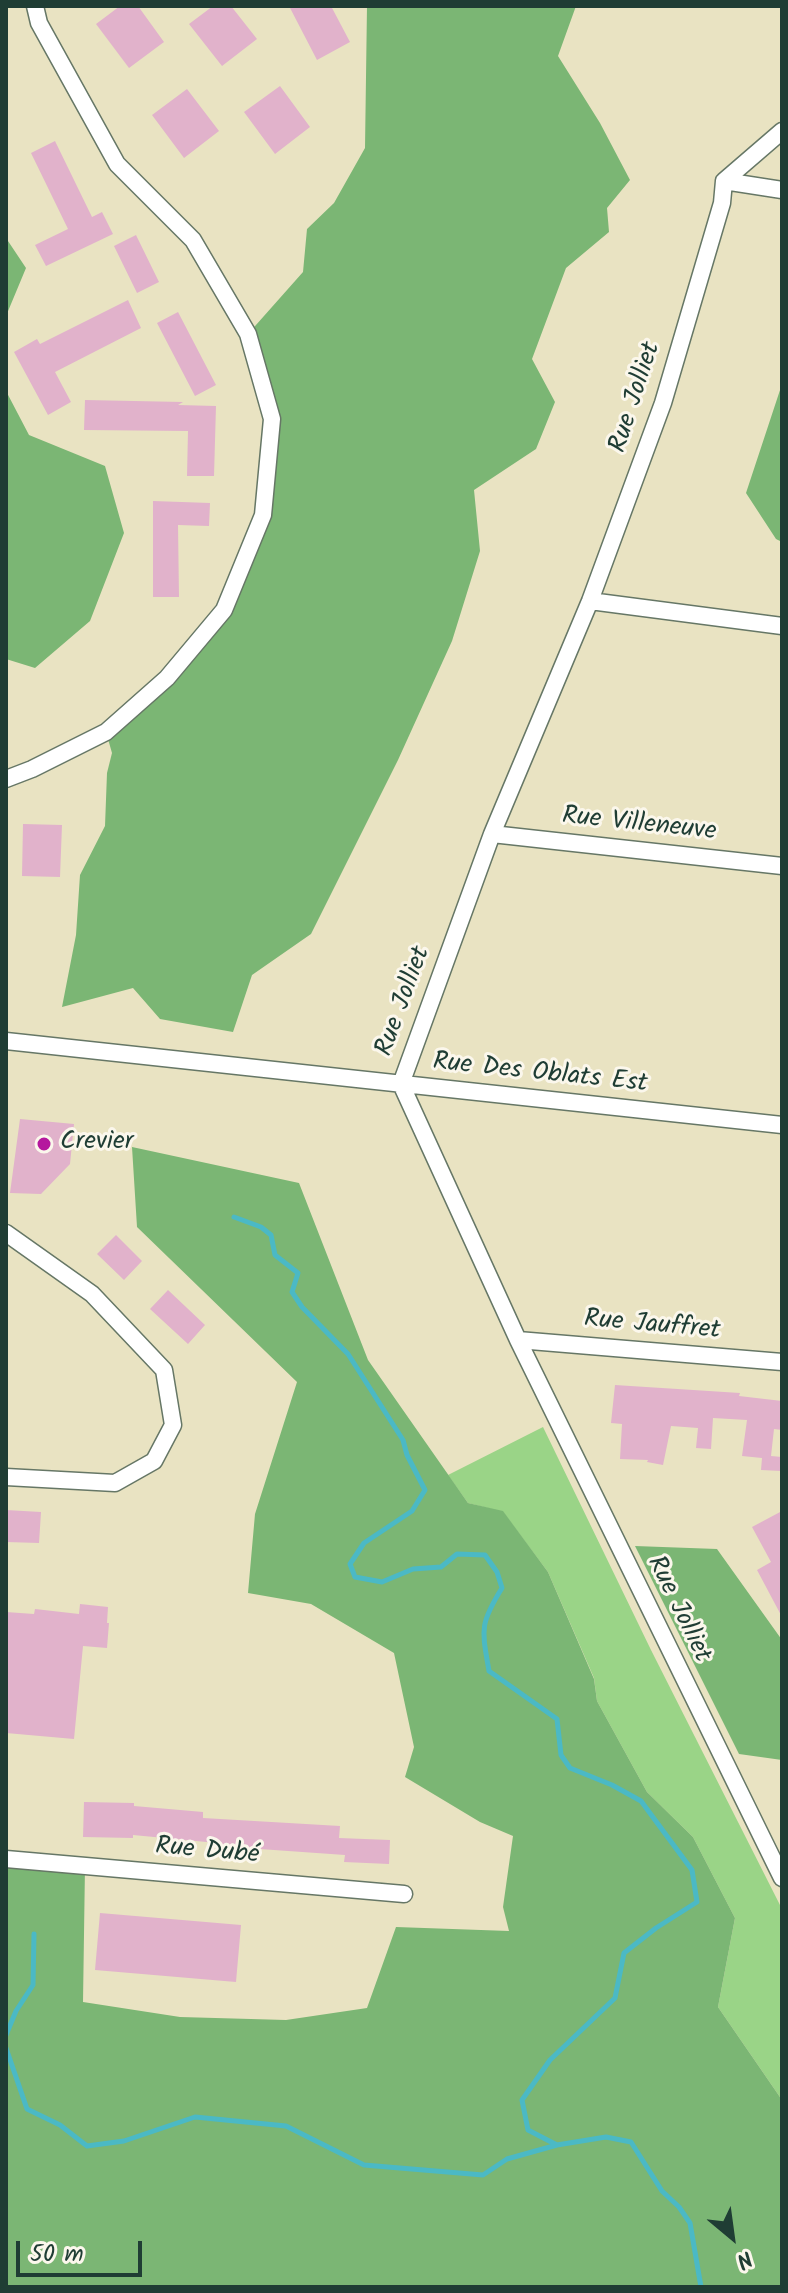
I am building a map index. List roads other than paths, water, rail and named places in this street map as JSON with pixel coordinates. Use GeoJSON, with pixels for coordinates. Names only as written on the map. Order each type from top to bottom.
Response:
{"type":"FeatureCollection","features":[{"type":"Feature","properties":{"kind":"street"},"geometry":{"type":"LineString","coordinates":[[6,779],[106,732],[167,678],[224,610],[263,515],[272,419],[248,334],[193,240],[117,164],[39,23],[35,6]]}},
{"type":"Feature","properties":{"kind":"street"},"geometry":{"type":"LineString","coordinates":[[724,181],[782,131]]}},
{"type":"Feature","properties":{"kind":"street"},"geometry":{"type":"LineString","coordinates":[[724,181],[782,190]]}},
{"type":"Feature","properties":{"kind":"street","name":"Rue Jolliet"},"geometry":{"type":"LineString","coordinates":[[724,181],[722,203],[663,403],[590,601],[492,834],[401,1084],[518,1340],[782,1878]]}},
{"type":"Feature","properties":{"kind":"street"},"geometry":{"type":"LineString","coordinates":[[590,601],[782,626]]}},
{"type":"Feature","properties":{"kind":"street","name":"Rue Villeneuve"},"geometry":{"type":"LineString","coordinates":[[492,834],[782,866]]}},
{"type":"Feature","properties":{"kind":"street","name":"Rue Des Oblats Est"},"geometry":{"type":"LineString","coordinates":[[6,1041],[782,1125]]}},
{"type":"Feature","properties":{"kind":"street"},"geometry":{"type":"LineString","coordinates":[[6,1233],[92,1294],[164,1370],[173,1425],[154,1461],[115,1483],[6,1477]]}},
{"type":"Feature","properties":{"kind":"street","name":"Rue Jauffret"},"geometry":{"type":"LineString","coordinates":[[518,1340],[782,1362]]}},
{"type":"Feature","properties":{"kind":"street","name":"Rue Dubé"},"geometry":{"type":"LineString","coordinates":[[6,1859],[404,1894]]}},
{"type":"Feature","properties":{"kind":"waterway"},"geometry":{"type":"LineString","coordinates":[[234,1217],[261,1227],[271,1235],[275,1255],[298,1273],[292,1292],[302,1307],[348,1354],[403,1440],[425,1490],[412,1511],[364,1543],[350,1564],[355,1577],[382,1582],[413,1569],[441,1567],[457,1554],[485,1555],[497,1572],[502,1588],[489,1611],[484,1628],[489,1671],[557,1719],[561,1755],[570,1768],[641,1801],[692,1870],[697,1902],[624,1953],[615,1998],[550,2060],[522,2100],[528,2130],[557,2145]]}},
{"type":"Feature","properties":{"kind":"waterway"},"geometry":{"type":"LineString","coordinates":[[6,2035],[16,2011],[33,1985],[34,1934]]}},
{"type":"Feature","properties":{"kind":"waterway"},"geometry":{"type":"LineString","coordinates":[[6,2048],[27,2109],[60,2125],[87,2146],[124,2141],[195,2117],[286,2126],[364,2165],[483,2175],[507,2159],[557,2145],[606,2137],[631,2142],[662,2191],[690,2223],[701,2287]]}},
{"type":"Feature","properties":{"kind":"place","name":"Crevier"},"geometry":{"type":"Point","coordinates":[44,1144]}}]}
